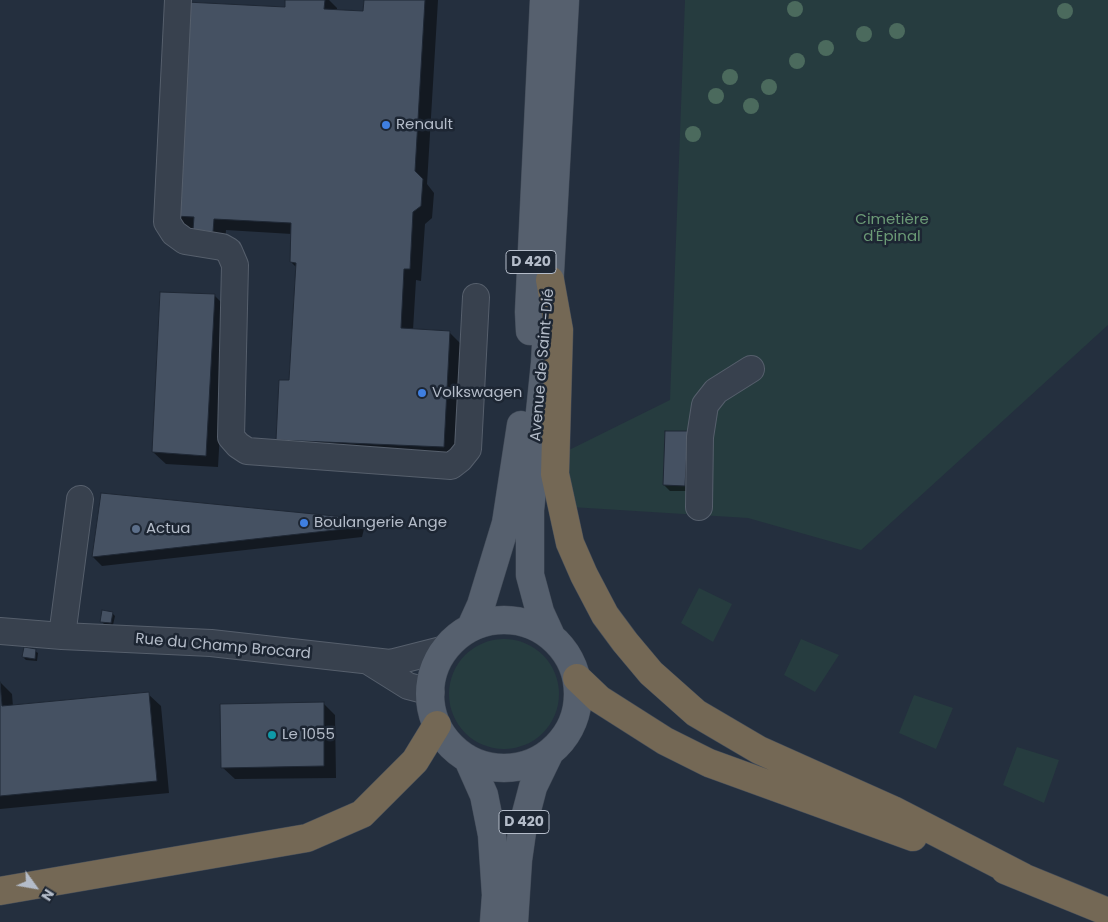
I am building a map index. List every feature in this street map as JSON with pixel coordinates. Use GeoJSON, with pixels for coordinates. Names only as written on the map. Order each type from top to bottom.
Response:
{"type":"FeatureCollection","features":[{"type":"Feature","properties":{"kind":"highway"},"geometry":{"type":"LineString","coordinates":[[550,280],[559,330],[555,474],[570,543],[605,615],[625,642],[651,673],[696,713],[759,750],[893,810],[1023,877]]}},
{"type":"Feature","properties":{"kind":"highway"},"geometry":{"type":"LineString","coordinates":[[577,678],[599,699],[665,741],[708,763],[1023,877],[1108,912]]}},
{"type":"Feature","properties":{"kind":"highway"},"geometry":{"type":"LineString","coordinates":[[0,891],[307,838],[362,814],[415,761],[437,725]]}},
{"type":"Feature","properties":{"kind":"main road","name":"Avenue de Saint-Dié"},"geometry":{"type":"LineString","coordinates":[[472,627],[482,605],[506,523],[530,367],[529,312],[544,0]]}},
{"type":"Feature","properties":{"kind":"main road","name":"Avenue de Saint-Dié"},"geometry":{"type":"LineString","coordinates":[[551,636],[540,612],[530,576],[530,510],[545,363],[566,0]]}},
{"type":"Feature","properties":{"kind":"main road"},"geometry":{"type":"LineString","coordinates":[[504,619],[521,621],[537,627],[551,636],[568,655],[577,678],[579,699],[574,719],[565,737],[550,752],[532,763],[510,768],[488,767],[468,759],[455,750],[437,725],[431,706],[430,686],[435,666],[445,649],[457,636],[487,621],[504,619]]}},
{"type":"Feature","properties":{"kind":"main road","name":"D 420"},"geometry":{"type":"LineString","coordinates":[[494,922],[508,905],[523,825],[533,787],[550,752]]}},
{"type":"Feature","properties":{"kind":"main road","name":"D 420"},"geometry":{"type":"LineString","coordinates":[[468,759],[484,795],[508,905]]}},
{"type":"Feature","properties":{"kind":"street"},"geometry":{"type":"LineString","coordinates":[[178,0],[167,222],[174,233],[185,240],[222,247],[229,251],[236,265],[231,437],[238,445],[247,451],[451,466],[468,449],[476,297]]}},
{"type":"Feature","properties":{"kind":"street"},"geometry":{"type":"LineString","coordinates":[[699,507],[700,437],[705,405],[716,391],[751,369]]}},
{"type":"Feature","properties":{"kind":"street"},"geometry":{"type":"LineString","coordinates":[[62,636],[80,499]]}},
{"type":"Feature","properties":{"kind":"street","name":"Rue du Champ Brocard"},"geometry":{"type":"LineString","coordinates":[[0,630],[62,636],[211,643],[390,663],[445,649]]}},
{"type":"Feature","properties":{"kind":"street"},"geometry":{"type":"LineString","coordinates":[[366,659],[408,686],[431,692]]}},
{"type":"Feature","properties":{"kind":"green space","name":"Cimetière d'Épinal"},"geometry":{"type":"Polygon","coordinates":[[[685,0],[1108,0],[1108,325],[861,550],[748,518],[571,507],[567,451],[670,400],[685,0]]]}},
{"type":"Feature","properties":{"kind":"green space"},"geometry":{"type":"Polygon","coordinates":[[[699,588],[732,604],[713,642],[681,623],[699,588]]]}},
{"type":"Feature","properties":{"kind":"green space"},"geometry":{"type":"Polygon","coordinates":[[[504,639],[525,643],[543,655],[555,673],[559,694],[555,715],[543,733],[525,745],[504,749],[483,745],[465,733],[453,715],[449,694],[453,673],[465,655],[483,643],[504,639]]]}},
{"type":"Feature","properties":{"kind":"green space"},"geometry":{"type":"Polygon","coordinates":[[[801,639],[839,655],[815,692],[784,675],[801,639]]]}},
{"type":"Feature","properties":{"kind":"green space"},"geometry":{"type":"Polygon","coordinates":[[[914,695],[953,708],[936,749],[899,733],[914,695]]]}},
{"type":"Feature","properties":{"kind":"green space"},"geometry":{"type":"Polygon","coordinates":[[[1017,747],[1059,760],[1044,803],[1003,785],[1017,747]]]}},
{"type":"Feature","properties":{"kind":"building"},"geometry":{"type":"Polygon","coordinates":[[[285,0],[325,0],[324,9],[363,11],[364,0],[425,0],[415,171],[423,179],[421,206],[413,212],[410,269],[404,269],[401,328],[450,331],[444,447],[276,440],[279,380],[289,380],[296,263],[290,262],[291,223],[214,219],[213,232],[193,230],[194,217],[174,216],[186,2],[285,7],[285,0]]]}},
{"type":"Feature","properties":{"kind":"building"},"geometry":{"type":"Polygon","coordinates":[[[160,292],[215,294],[206,456],[152,452],[160,292]]]}},
{"type":"Feature","properties":{"kind":"building"},"geometry":{"type":"Polygon","coordinates":[[[665,431],[688,431],[685,486],[663,485],[665,431]]]}},
{"type":"Feature","properties":{"kind":"building"},"geometry":{"type":"Polygon","coordinates":[[[101,493],[355,518],[353,528],[92,557],[101,493]]]}},
{"type":"Feature","properties":{"kind":"building"},"geometry":{"type":"Polygon","coordinates":[[[102,610],[113,612],[111,623],[100,622],[102,610]]]}},
{"type":"Feature","properties":{"kind":"building"},"geometry":{"type":"Polygon","coordinates":[[[24,647],[36,649],[35,659],[22,657],[24,647]]]}},
{"type":"Feature","properties":{"kind":"building"},"geometry":{"type":"Polygon","coordinates":[[[0,682],[2,706],[149,692],[157,781],[0,796],[0,682]]]}},
{"type":"Feature","properties":{"kind":"building","name":"Le 1055"},"geometry":{"type":"Polygon","coordinates":[[[324,702],[324,766],[221,768],[220,704],[324,702]]]}},
{"type":"Feature","properties":{"kind":"place","name":"Renault"},"geometry":{"type":"Point","coordinates":[386,125]}},
{"type":"Feature","properties":{"kind":"place","name":"Volkswagen"},"geometry":{"type":"Point","coordinates":[422,393]}},
{"type":"Feature","properties":{"kind":"place","name":"Boulangerie Ange"},"geometry":{"type":"Point","coordinates":[304,523]}},
{"type":"Feature","properties":{"kind":"place","name":"Actua"},"geometry":{"type":"Point","coordinates":[136,529]}},
{"type":"Feature","properties":{"kind":"place","name":"Le 1055"},"geometry":{"type":"Point","coordinates":[272,735]}}]}
